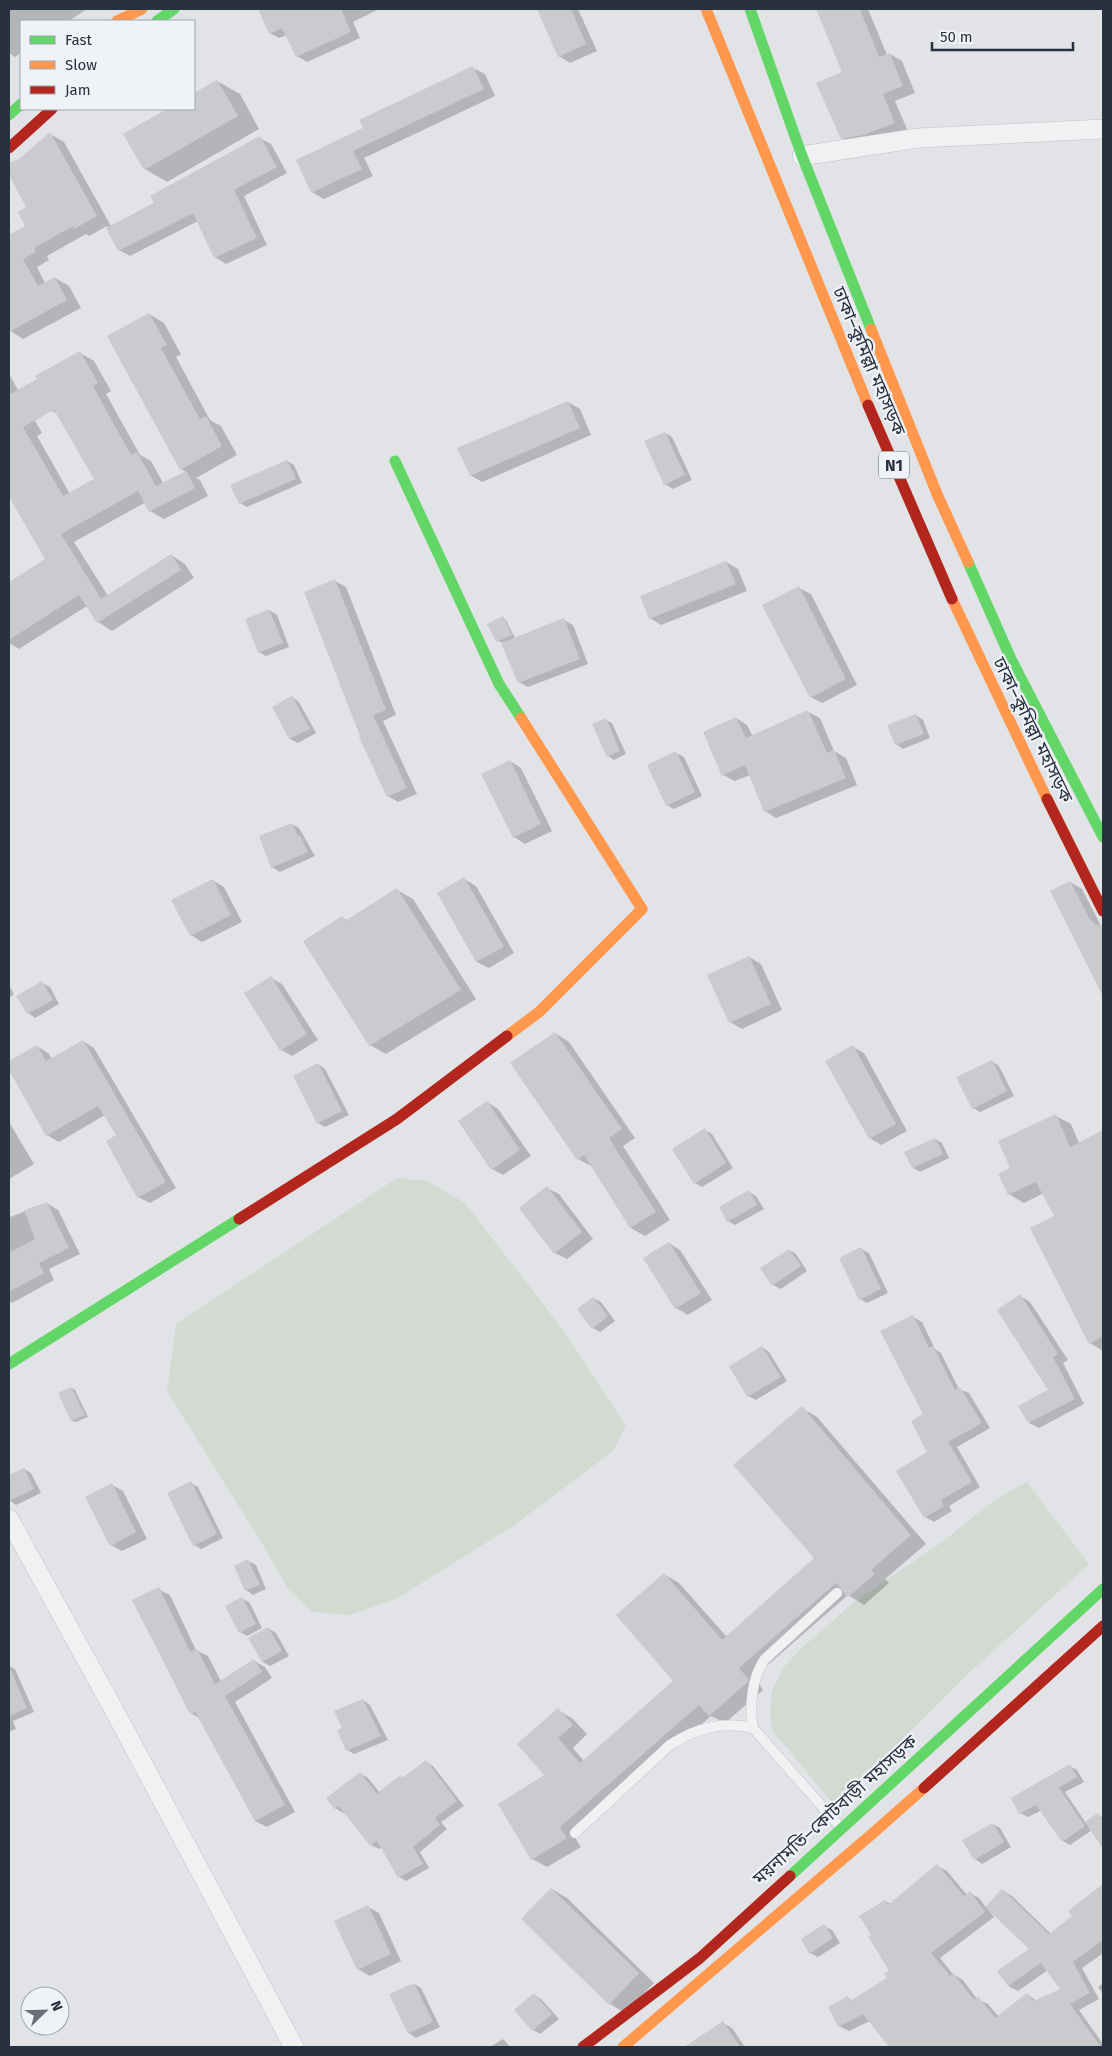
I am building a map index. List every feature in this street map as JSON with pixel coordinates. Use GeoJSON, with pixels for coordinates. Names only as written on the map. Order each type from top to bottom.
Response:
{"type":"FeatureCollection","features":[{"type":"Feature","properties":{"kind":"main road"},"geometry":{"type":"LineString","coordinates":[[116,20],[125,9]]}},
{"type":"Feature","properties":{"kind":"main road"},"geometry":{"type":"LineString","coordinates":[[117,20],[142,9]]}},
{"type":"Feature","properties":{"kind":"main road"},"geometry":{"type":"LineString","coordinates":[[144,20],[152,9]]}},
{"type":"Feature","properties":{"kind":"main road"},"geometry":{"type":"LineString","coordinates":[[158,20],[174,9]]}},
{"type":"Feature","properties":{"kind":"main road","name":"ঢাকা–কুমিল্লা মহাসড়ক"},"geometry":{"type":"LineString","coordinates":[[706,9],[866,399],[939,571],[1052,810],[1103,911]]}},
{"type":"Feature","properties":{"kind":"main road","name":"ঢাকা–কুমিল্লা মহাসড়ক"},"geometry":{"type":"LineString","coordinates":[[750,9],[802,156],[937,494],[1011,659],[1103,837]]}},
{"type":"Feature","properties":{"kind":"main road"},"geometry":{"type":"LineString","coordinates":[[9,115],[20,105]]}},
{"type":"Feature","properties":{"kind":"main road"},"geometry":{"type":"LineString","coordinates":[[9,148],[51,110]]}},
{"type":"Feature","properties":{"kind":"main road"},"geometry":{"type":"LineString","coordinates":[[9,1364],[397,1119],[539,1012],[642,909],[499,684],[394,461]]}},
{"type":"Feature","properties":{"kind":"main road","name":"ময়নামতি–কোটবাড়ী মহাসড়ক"},"geometry":{"type":"LineString","coordinates":[[583,2047],[700,1958],[1103,1589]]}},
{"type":"Feature","properties":{"kind":"main road"},"geometry":{"type":"LineString","coordinates":[[623,2047],[872,1834],[1103,1626]]}},
{"type":"Feature","properties":{"kind":"main road"},"geometry":{"type":"LineString","coordinates":[[700,1958],[714,1971]]}},
{"type":"Feature","properties":{"kind":"street"},"geometry":{"type":"LineString","coordinates":[[802,156],[918,138],[1103,129]]}},
{"type":"Feature","properties":{"kind":"street"},"geometry":{"type":"LineString","coordinates":[[9,1519],[114,1710],[294,2047]]}},
{"type":"Feature","properties":{"kind":"lane"},"geometry":{"type":"LineString","coordinates":[[753,1728],[752,1706],[758,1667],[837,1593]]}},
{"type":"Feature","properties":{"kind":"lane"},"geometry":{"type":"LineString","coordinates":[[575,1833],[670,1745],[687,1734],[724,1724],[738,1724],[753,1728],[841,1829]]}},
{"type":"Feature","properties":{"kind":"shaded area"},"geometry":{"type":"Polygon","coordinates":[[[397,1178],[427,1181],[465,1203],[561,1327],[626,1426],[613,1451],[513,1526],[396,1599],[350,1615],[312,1612],[288,1589],[263,1545],[167,1391],[176,1324],[397,1178]]]}},
{"type":"Feature","properties":{"kind":"shaded area"},"geometry":{"type":"Polygon","coordinates":[[[1027,1482],[1089,1564],[969,1673],[835,1806],[772,1730],[770,1711],[772,1692],[782,1669],[804,1646],[853,1603],[942,1542],[996,1499],[1027,1482]]]}},
{"type":"Feature","properties":{"kind":"building"},"geometry":{"type":"Polygon","coordinates":[[[258,9],[341,9],[351,32],[296,57],[282,28],[269,34],[258,9]]]}},
{"type":"Feature","properties":{"kind":"building"},"geometry":{"type":"Polygon","coordinates":[[[537,9],[571,9],[586,44],[558,57],[537,9]]]}},
{"type":"Feature","properties":{"kind":"building"},"geometry":{"type":"Polygon","coordinates":[[[816,9],[860,9],[879,57],[890,53],[903,86],[883,94],[895,123],[863,135],[841,139],[816,83],[842,72],[816,9]]]}},
{"type":"Feature","properties":{"kind":"building"},"geometry":{"type":"Polygon","coordinates":[[[473,66],[484,89],[353,151],[362,169],[311,193],[296,160],[363,128],[359,120],[473,66]]]}},
{"type":"Feature","properties":{"kind":"building"},"geometry":{"type":"Polygon","coordinates":[[[217,80],[238,116],[144,170],[123,134],[165,110],[195,110],[195,92],[217,80]]]}},
{"type":"Feature","properties":{"kind":"building"},"geometry":{"type":"Polygon","coordinates":[[[50,132],[97,216],[74,229],[73,226],[34,248],[36,252],[23,259],[38,286],[55,277],[67,300],[9,332],[9,232],[10,234],[25,226],[18,212],[26,207],[9,175],[9,163],[19,159],[50,132]]]}},
{"type":"Feature","properties":{"kind":"building"},"geometry":{"type":"Polygon","coordinates":[[[260,136],[277,167],[234,190],[257,238],[214,258],[193,213],[118,251],[106,228],[154,203],[150,196],[260,136]]]}},
{"type":"Feature","properties":{"kind":"building"},"geometry":{"type":"Polygon","coordinates":[[[149,313],[167,345],[161,348],[200,419],[206,416],[222,446],[180,470],[107,336],[149,313]]]}},
{"type":"Feature","properties":{"kind":"building"},"geometry":{"type":"Polygon","coordinates":[[[80,351],[98,383],[93,386],[131,455],[137,452],[156,486],[186,471],[195,488],[149,512],[138,491],[61,534],[101,599],[171,554],[181,570],[97,623],[79,595],[9,640],[9,582],[45,559],[9,497],[9,395],[37,379],[35,376],[80,351]],[[54,410],[23,427],[63,496],[94,479],[54,410]]]}},
{"type":"Feature","properties":{"kind":"building"},"geometry":{"type":"Polygon","coordinates":[[[568,401],[580,428],[470,476],[457,448],[568,401]]]}},
{"type":"Feature","properties":{"kind":"building"},"geometry":{"type":"Polygon","coordinates":[[[665,432],[685,475],[664,485],[644,441],[665,432]]]}},
{"type":"Feature","properties":{"kind":"building"},"geometry":{"type":"Polygon","coordinates":[[[287,460],[296,479],[239,504],[230,485],[287,460]]]}},
{"type":"Feature","properties":{"kind":"building"},"geometry":{"type":"Polygon","coordinates":[[[726,561],[736,584],[649,619],[640,596],[726,561]]]}},
{"type":"Feature","properties":{"kind":"building"},"geometry":{"type":"Polygon","coordinates":[[[335,579],[386,710],[373,715],[407,788],[387,797],[359,737],[304,592],[335,579]]]}},
{"type":"Feature","properties":{"kind":"building"},"geometry":{"type":"Polygon","coordinates":[[[799,586],[846,679],[810,698],[762,605],[799,586]]]}},
{"type":"Feature","properties":{"kind":"building"},"geometry":{"type":"Polygon","coordinates":[[[269,609],[283,643],[258,653],[245,619],[269,609]]]}},
{"type":"Feature","properties":{"kind":"building"},"geometry":{"type":"Polygon","coordinates":[[[503,616],[512,635],[496,642],[487,624],[503,616]]]}},
{"type":"Feature","properties":{"kind":"building"},"geometry":{"type":"Polygon","coordinates":[[[564,618],[580,659],[518,683],[501,643],[564,618]]]}},
{"type":"Feature","properties":{"kind":"building"},"geometry":{"type":"Polygon","coordinates":[[[292,696],[310,729],[289,739],[272,707],[292,696]]]}},
{"type":"Feature","properties":{"kind":"building"},"geometry":{"type":"Polygon","coordinates":[[[808,710],[827,753],[834,750],[846,778],[764,812],[745,765],[722,776],[703,732],[736,717],[746,738],[808,710]]]}},
{"type":"Feature","properties":{"kind":"building"},"geometry":{"type":"Polygon","coordinates":[[[916,714],[924,734],[895,745],[887,725],[916,714]]]}},
{"type":"Feature","properties":{"kind":"building"},"geometry":{"type":"Polygon","coordinates":[[[606,718],[620,751],[607,757],[592,724],[606,718]]]}},
{"type":"Feature","properties":{"kind":"building"},"geometry":{"type":"Polygon","coordinates":[[[676,751],[695,792],[666,806],[647,765],[676,751]]]}},
{"type":"Feature","properties":{"kind":"building"},"geometry":{"type":"Polygon","coordinates":[[[510,760],[541,824],[513,838],[481,774],[510,760]]]}},
{"type":"Feature","properties":{"kind":"building"},"geometry":{"type":"Polygon","coordinates":[[[292,823],[308,852],[271,868],[259,836],[292,823]]]}},
{"type":"Feature","properties":{"kind":"building"},"geometry":{"type":"Polygon","coordinates":[[[464,877],[504,947],[476,962],[437,893],[464,877]]]}},
{"type":"Feature","properties":{"kind":"building"},"geometry":{"type":"Polygon","coordinates":[[[213,879],[231,915],[190,936],[171,900],[213,879]]]}},
{"type":"Feature","properties":{"kind":"building"},"geometry":{"type":"Polygon","coordinates":[[[1070,881],[1089,918],[1095,924],[1103,926],[1103,997],[1050,891],[1070,881]]]}},
{"type":"Feature","properties":{"kind":"building"},"geometry":{"type":"Polygon","coordinates":[[[397,888],[461,990],[369,1046],[303,941],[342,916],[345,921],[397,888]]]}},
{"type":"Feature","properties":{"kind":"building"},"geometry":{"type":"Polygon","coordinates":[[[749,956],[771,1004],[729,1023],[707,975],[749,956]]]}},
{"type":"Feature","properties":{"kind":"building"},"geometry":{"type":"Polygon","coordinates":[[[271,976],[307,1034],[280,1051],[244,993],[271,976]]]}},
{"type":"Feature","properties":{"kind":"building"},"geometry":{"type":"Polygon","coordinates":[[[42,981],[53,1000],[27,1014],[16,996],[42,981]]]}},
{"type":"Feature","properties":{"kind":"building"},"geometry":{"type":"Polygon","coordinates":[[[555,1032],[622,1129],[609,1138],[656,1212],[630,1228],[584,1155],[577,1160],[510,1063],[555,1032]]]}},
{"type":"Feature","properties":{"kind":"building"},"geometry":{"type":"Polygon","coordinates":[[[83,1040],[166,1182],[137,1198],[106,1141],[116,1135],[98,1106],[46,1136],[9,1070],[9,1061],[37,1045],[46,1061],[83,1040]]]}},
{"type":"Feature","properties":{"kind":"building"},"geometry":{"type":"Polygon","coordinates":[[[853,1045],[896,1124],[869,1139],[825,1061],[853,1045]]]}},
{"type":"Feature","properties":{"kind":"building"},"geometry":{"type":"Polygon","coordinates":[[[992,1060],[1007,1091],[972,1109],[956,1077],[992,1060]]]}},
{"type":"Feature","properties":{"kind":"building"},"geometry":{"type":"Polygon","coordinates":[[[318,1063],[342,1111],[317,1124],[293,1076],[318,1063]]]}},
{"type":"Feature","properties":{"kind":"building"},"geometry":{"type":"Polygon","coordinates":[[[487,1101],[520,1150],[491,1170],[458,1121],[487,1101]]]}},
{"type":"Feature","properties":{"kind":"building"},"geometry":{"type":"Polygon","coordinates":[[[1056,1114],[1070,1147],[1103,1130],[1103,1336],[1089,1344],[1030,1228],[1054,1216],[1036,1182],[1008,1195],[998,1174],[1010,1168],[998,1141],[1056,1114]]]}},
{"type":"Feature","properties":{"kind":"building"},"geometry":{"type":"Polygon","coordinates":[[[705,1128],[726,1163],[694,1184],[672,1149],[705,1128]]]}},
{"type":"Feature","properties":{"kind":"building"},"geometry":{"type":"Polygon","coordinates":[[[935,1138],[943,1154],[912,1168],[904,1152],[935,1138]]]}},
{"type":"Feature","properties":{"kind":"building"},"geometry":{"type":"Polygon","coordinates":[[[547,1186],[582,1232],[554,1254],[519,1208],[547,1186]]]}},
{"type":"Feature","properties":{"kind":"building"},"geometry":{"type":"Polygon","coordinates":[[[749,1190],[757,1205],[727,1222],[719,1207],[749,1190]]]}},
{"type":"Feature","properties":{"kind":"building"},"geometry":{"type":"Polygon","coordinates":[[[47,1202],[69,1248],[39,1263],[44,1273],[9,1292],[9,1253],[35,1239],[24,1210],[47,1202]]]}},
{"type":"Feature","properties":{"kind":"building"},"geometry":{"type":"Polygon","coordinates":[[[669,1242],[701,1293],[675,1309],[643,1258],[669,1242]]]}},
{"type":"Feature","properties":{"kind":"building"},"geometry":{"type":"Polygon","coordinates":[[[861,1247],[881,1289],[859,1300],[839,1258],[861,1247]]]}},
{"type":"Feature","properties":{"kind":"building"},"geometry":{"type":"Polygon","coordinates":[[[789,1249],[801,1266],[772,1286],[760,1268],[789,1249]]]}},
{"type":"Feature","properties":{"kind":"building"},"geometry":{"type":"Polygon","coordinates":[[[1020,1294],[1058,1354],[1053,1357],[1075,1399],[1028,1423],[1018,1406],[1048,1390],[997,1310],[1020,1294]]]}},
{"type":"Feature","properties":{"kind":"building"},"geometry":{"type":"Polygon","coordinates":[[[593,1297],[608,1316],[592,1329],[577,1309],[593,1297]]]}},
{"type":"Feature","properties":{"kind":"building"},"geometry":{"type":"Polygon","coordinates":[[[913,1315],[929,1348],[933,1346],[955,1390],[960,1387],[982,1423],[948,1442],[972,1482],[941,1500],[944,1506],[924,1518],[896,1471],[927,1452],[911,1421],[923,1414],[880,1331],[913,1315]]]}},
{"type":"Feature","properties":{"kind":"building"},"geometry":{"type":"Polygon","coordinates":[[[762,1346],[781,1377],[747,1397],[729,1366],[762,1346]]]}},
{"type":"Feature","properties":{"kind":"building"},"geometry":{"type":"Polygon","coordinates":[[[71,1387],[85,1415],[71,1421],[58,1393],[71,1387]]]}},
{"type":"Feature","properties":{"kind":"building"},"geometry":{"type":"Polygon","coordinates":[[[802,1406],[911,1535],[871,1570],[875,1574],[848,1597],[836,1583],[739,1668],[748,1679],[748,1682],[709,1716],[699,1705],[560,1827],[567,1838],[531,1860],[498,1804],[544,1775],[517,1744],[558,1708],[573,1725],[558,1738],[580,1763],[673,1681],[616,1615],[664,1573],[722,1640],[814,1558],[733,1465],[802,1406]]]}},
{"type":"Feature","properties":{"kind":"building"},"geometry":{"type":"Polygon","coordinates":[[[24,1468],[34,1489],[9,1501],[9,1475],[24,1468]]]}},
{"type":"Feature","properties":{"kind":"building"},"geometry":{"type":"Polygon","coordinates":[[[191,1481],[217,1534],[193,1546],[167,1493],[191,1481]]]}},
{"type":"Feature","properties":{"kind":"building"},"geometry":{"type":"Polygon","coordinates":[[[112,1483],[136,1532],[110,1546],[85,1497],[112,1483]]]}},
{"type":"Feature","properties":{"kind":"building"},"geometry":{"type":"Polygon","coordinates":[[[248,1559],[260,1585],[245,1591],[234,1566],[248,1559]]]}},
{"type":"Feature","properties":{"kind":"building"},"geometry":{"type":"Polygon","coordinates":[[[159,1587],[190,1652],[197,1649],[215,1684],[254,1659],[262,1672],[225,1696],[285,1805],[255,1821],[195,1712],[190,1714],[132,1600],[159,1587]]]}},
{"type":"Feature","properties":{"kind":"building"},"geometry":{"type":"Polygon","coordinates":[[[242,1597],[256,1624],[239,1633],[225,1606],[242,1597]]]}},
{"type":"Feature","properties":{"kind":"building"},"geometry":{"type":"Polygon","coordinates":[[[268,1627],[282,1651],[262,1662],[248,1638],[268,1627]]]}},
{"type":"Feature","properties":{"kind":"building"},"geometry":{"type":"Polygon","coordinates":[[[9,1666],[27,1708],[9,1716],[9,1666]]]}},
{"type":"Feature","properties":{"kind":"building"},"geometry":{"type":"Polygon","coordinates":[[[363,1699],[381,1736],[346,1751],[337,1730],[342,1728],[334,1711],[363,1699]]]}},
{"type":"Feature","properties":{"kind":"building"},"geometry":{"type":"Polygon","coordinates":[[[426,1760],[457,1801],[435,1818],[440,1825],[413,1847],[423,1864],[398,1878],[377,1841],[370,1846],[339,1806],[334,1809],[326,1798],[360,1772],[377,1794],[400,1775],[403,1778],[426,1760]]]}},
{"type":"Feature","properties":{"kind":"building"},"geometry":{"type":"Polygon","coordinates":[[[1070,1764],[1077,1777],[1059,1788],[1085,1826],[1062,1842],[1036,1805],[1019,1814],[1011,1798],[1070,1764]]]}},
{"type":"Feature","properties":{"kind":"building"},"geometry":{"type":"Polygon","coordinates":[[[1098,1813],[1103,1822],[1103,1849],[1085,1822],[1098,1813]]]}},
{"type":"Feature","properties":{"kind":"building"},"geometry":{"type":"Polygon","coordinates":[[[993,1823],[1004,1842],[974,1860],[962,1840],[993,1823]]]}},
{"type":"Feature","properties":{"kind":"building"},"geometry":{"type":"Polygon","coordinates":[[[937,1864],[964,1896],[970,1891],[985,1912],[931,1953],[950,1976],[953,1973],[974,2000],[978,1996],[995,2018],[1027,1993],[1034,2001],[1060,1989],[1041,1963],[1008,1986],[997,1971],[1029,1949],[985,1907],[1002,1889],[1049,1934],[1072,1916],[1068,1911],[1103,1884],[1103,1940],[1073,1962],[1090,1993],[1070,2004],[1101,2047],[889,2047],[863,2014],[838,2027],[828,2007],[848,1996],[850,2001],[887,1978],[884,1974],[889,1971],[868,1936],[871,1935],[859,1916],[885,1900],[888,1905],[937,1864]]]}},
{"type":"Feature","properties":{"kind":"building"},"geometry":{"type":"Polygon","coordinates":[[[551,1888],[639,1973],[609,2005],[521,1919],[551,1888]]]}},
{"type":"Feature","properties":{"kind":"building"},"geometry":{"type":"Polygon","coordinates":[[[368,1905],[391,1954],[357,1970],[334,1921],[368,1905]]]}},
{"type":"Feature","properties":{"kind":"building"},"geometry":{"type":"Polygon","coordinates":[[[824,1924],[833,1938],[809,1954],[801,1939],[824,1924]]]}},
{"type":"Feature","properties":{"kind":"building"},"geometry":{"type":"Polygon","coordinates":[[[414,1983],[433,2022],[408,2034],[389,1994],[414,1983]]]}},
{"type":"Feature","properties":{"kind":"building"},"geometry":{"type":"Polygon","coordinates":[[[534,1993],[552,2014],[532,2031],[514,2010],[534,1993]]]}},
{"type":"Feature","properties":{"kind":"building"},"geometry":{"type":"Polygon","coordinates":[[[723,2021],[740,2047],[684,2047],[723,2021]]]}},
{"type":"Feature","properties":{"kind":"traffic: fast"},"geometry":{"type":"LineString","coordinates":[[158,20],[174,9]]}},
{"type":"Feature","properties":{"kind":"traffic: fast"},"geometry":{"type":"LineString","coordinates":[[750,9],[802,156],[871,329]]}},
{"type":"Feature","properties":{"kind":"traffic: fast"},"geometry":{"type":"LineString","coordinates":[[9,115],[20,105]]}},
{"type":"Feature","properties":{"kind":"traffic: fast"},"geometry":{"type":"LineString","coordinates":[[395,461],[499,684],[521,718]]}},
{"type":"Feature","properties":{"kind":"traffic: fast"},"geometry":{"type":"LineString","coordinates":[[968,562],[1011,659],[1103,837]]}},
{"type":"Feature","properties":{"kind":"traffic: fast"},"geometry":{"type":"LineString","coordinates":[[9,1364],[239,1219]]}},
{"type":"Feature","properties":{"kind":"traffic: fast"},"geometry":{"type":"LineString","coordinates":[[790,1876],[1103,1589]]}},
{"type":"Feature","properties":{"kind":"traffic: slow"},"geometry":{"type":"LineString","coordinates":[[119,20],[142,9]]}},
{"type":"Feature","properties":{"kind":"traffic: slow"},"geometry":{"type":"LineString","coordinates":[[706,9],[868,405]]}},
{"type":"Feature","properties":{"kind":"traffic: slow"},"geometry":{"type":"LineString","coordinates":[[871,329],[937,494],[968,562]]}},
{"type":"Feature","properties":{"kind":"traffic: slow"},"geometry":{"type":"LineString","coordinates":[[952,599],[1047,799]]}},
{"type":"Feature","properties":{"kind":"traffic: slow"},"geometry":{"type":"LineString","coordinates":[[507,1036],[539,1012],[642,909],[521,718]]}},
{"type":"Feature","properties":{"kind":"traffic: slow"},"geometry":{"type":"LineString","coordinates":[[623,2047],[924,1788]]}},
{"type":"Feature","properties":{"kind":"traffic: jam"},"geometry":{"type":"LineString","coordinates":[[9,148],[51,110]]}},
{"type":"Feature","properties":{"kind":"traffic: jam"},"geometry":{"type":"LineString","coordinates":[[868,405],[952,599]]}},
{"type":"Feature","properties":{"kind":"traffic: jam"},"geometry":{"type":"LineString","coordinates":[[1047,799],[1103,911]]}},
{"type":"Feature","properties":{"kind":"traffic: jam"},"geometry":{"type":"LineString","coordinates":[[239,1219],[397,1119],[507,1036]]}},
{"type":"Feature","properties":{"kind":"traffic: jam"},"geometry":{"type":"LineString","coordinates":[[924,1788],[1103,1626]]}},
{"type":"Feature","properties":{"kind":"traffic: jam"},"geometry":{"type":"LineString","coordinates":[[583,2047],[700,1958],[790,1876]]}}]}
